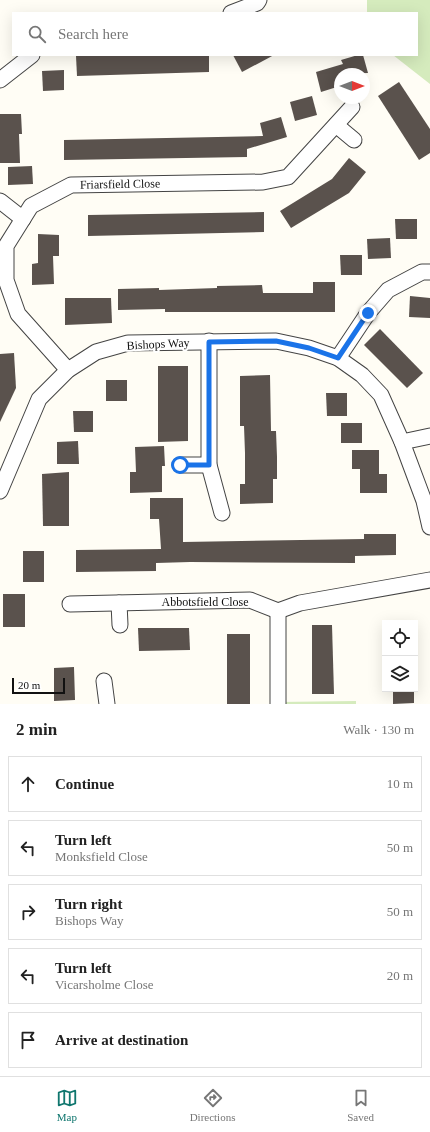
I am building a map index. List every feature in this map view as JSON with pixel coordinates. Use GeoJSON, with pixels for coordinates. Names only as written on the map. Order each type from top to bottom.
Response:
{"type":"FeatureCollection","features":[{"type":"Feature","properties":{"kind":"street"},"geometry":{"type":"LineString","coordinates":[[234,12],[257,3],[259,0]]}},
{"type":"Feature","properties":{"kind":"street"},"geometry":{"type":"LineString","coordinates":[[0,80],[31,56]]}},
{"type":"Feature","properties":{"kind":"street","name":"Friarsfield Close"},"geometry":{"type":"LineString","coordinates":[[68,370],[18,314],[6,280],[6,246],[31,206],[71,185],[263,182],[288,177],[352,107]]}},
{"type":"Feature","properties":{"kind":"street"},"geometry":{"type":"LineString","coordinates":[[336,125],[354,140]]}},
{"type":"Feature","properties":{"kind":"street"},"geometry":{"type":"LineString","coordinates":[[0,201],[23,219]]}},
{"type":"Feature","properties":{"kind":"street"},"geometry":{"type":"LineString","coordinates":[[338,358],[368,313],[388,290],[422,272],[430,272]]}},
{"type":"Feature","properties":{"kind":"street","name":"Bishops Way"},"geometry":{"type":"LineString","coordinates":[[0,491],[39,399],[68,370],[96,352],[128,343],[276,341],[309,348],[338,358],[362,375],[381,396],[402,442],[424,500],[430,527]]}},
{"type":"Feature","properties":{"kind":"street"},"geometry":{"type":"LineString","coordinates":[[209,342],[209,465],[222,513]]}},
{"type":"Feature","properties":{"kind":"street"},"geometry":{"type":"LineString","coordinates":[[402,442],[430,436]]}},
{"type":"Feature","properties":{"kind":"street"},"geometry":{"type":"LineString","coordinates":[[180,465],[209,465]]}},
{"type":"Feature","properties":{"kind":"street"},"geometry":{"type":"LineString","coordinates":[[278,704],[278,611],[300,603],[430,580]]}},
{"type":"Feature","properties":{"kind":"street","name":"Abbotsfield Close"},"geometry":{"type":"LineString","coordinates":[[70,604],[250,600],[278,611]]}},
{"type":"Feature","properties":{"kind":"street"},"geometry":{"type":"LineString","coordinates":[[119,603],[120,625]]}},
{"type":"Feature","properties":{"kind":"street"},"geometry":{"type":"LineString","coordinates":[[104,681],[107,704]]}},
{"type":"Feature","properties":{"kind":"green space"},"geometry":{"type":"Polygon","coordinates":[[[367,0],[430,0],[430,84],[394,56],[418,56],[418,12],[367,12],[367,0]]]}},
{"type":"Feature","properties":{"kind":"green space"},"geometry":{"type":"Polygon","coordinates":[[[356,701],[356,704],[278,704],[278,702],[356,701]]]}},
{"type":"Feature","properties":{"kind":"building"},"geometry":{"type":"Polygon","coordinates":[[[76,56],[209,56],[209,72],[77,76],[76,56]]]}},
{"type":"Feature","properties":{"kind":"building"},"geometry":{"type":"Polygon","coordinates":[[[234,56],[272,56],[242,72],[234,56]]]}},
{"type":"Feature","properties":{"kind":"building"},"geometry":{"type":"Polygon","coordinates":[[[355,56],[363,56],[367,68],[334,68],[334,88],[321,92],[316,72],[343,64],[341,60],[355,56]]]}},
{"type":"Feature","properties":{"kind":"building"},"geometry":{"type":"Polygon","coordinates":[[[64,70],[64,90],[43,91],[42,71],[64,70]]]}},
{"type":"Feature","properties":{"kind":"building"},"geometry":{"type":"Polygon","coordinates":[[[399,82],[430,129],[430,153],[419,160],[378,96],[399,82]]]}},
{"type":"Feature","properties":{"kind":"building"},"geometry":{"type":"Polygon","coordinates":[[[312,96],[317,115],[295,121],[290,102],[312,96]]]}},
{"type":"Feature","properties":{"kind":"building"},"geometry":{"type":"Polygon","coordinates":[[[0,114],[21,114],[22,134],[19,134],[20,163],[0,163],[0,114]]]}},
{"type":"Feature","properties":{"kind":"building"},"geometry":{"type":"Polygon","coordinates":[[[281,117],[287,137],[247,149],[247,157],[64,160],[64,140],[263,136],[260,123],[281,117]]]}},
{"type":"Feature","properties":{"kind":"building"},"geometry":{"type":"Polygon","coordinates":[[[349,158],[366,172],[349,193],[291,228],[280,211],[332,179],[349,158]]]}},
{"type":"Feature","properties":{"kind":"building"},"geometry":{"type":"Polygon","coordinates":[[[32,166],[33,184],[8,185],[8,167],[32,166]]]}},
{"type":"Feature","properties":{"kind":"building"},"geometry":{"type":"Polygon","coordinates":[[[264,212],[264,232],[88,236],[88,215],[264,212]]]}},
{"type":"Feature","properties":{"kind":"building"},"geometry":{"type":"Polygon","coordinates":[[[395,219],[417,219],[417,239],[396,239],[395,219]]]}},
{"type":"Feature","properties":{"kind":"building"},"geometry":{"type":"Polygon","coordinates":[[[38,234],[59,235],[59,256],[53,256],[54,284],[32,285],[32,264],[38,263],[38,234]]]}},
{"type":"Feature","properties":{"kind":"building"},"geometry":{"type":"Polygon","coordinates":[[[390,238],[391,258],[368,259],[367,239],[390,238]]]}},
{"type":"Feature","properties":{"kind":"building"},"geometry":{"type":"Polygon","coordinates":[[[340,255],[362,255],[362,275],[341,275],[340,255]]]}},
{"type":"Feature","properties":{"kind":"building"},"geometry":{"type":"Polygon","coordinates":[[[313,282],[335,282],[335,312],[165,312],[165,309],[118,310],[118,289],[159,288],[159,290],[262,285],[263,293],[313,293],[313,282]]]}},
{"type":"Feature","properties":{"kind":"building"},"geometry":{"type":"Polygon","coordinates":[[[410,296],[430,298],[430,318],[409,317],[410,296]]]}},
{"type":"Feature","properties":{"kind":"building"},"geometry":{"type":"Polygon","coordinates":[[[65,298],[111,298],[112,323],[65,325],[65,298]]]}},
{"type":"Feature","properties":{"kind":"building"},"geometry":{"type":"Polygon","coordinates":[[[380,329],[423,373],[407,388],[364,345],[380,329]]]}},
{"type":"Feature","properties":{"kind":"building"},"geometry":{"type":"Polygon","coordinates":[[[14,353],[16,388],[0,422],[0,354],[14,353]]]}},
{"type":"Feature","properties":{"kind":"building"},"geometry":{"type":"Polygon","coordinates":[[[158,366],[188,366],[188,441],[158,442],[158,366]]]}},
{"type":"Feature","properties":{"kind":"building"},"geometry":{"type":"Polygon","coordinates":[[[270,375],[271,431],[276,431],[277,457],[277,479],[273,479],[273,503],[240,504],[240,484],[245,484],[245,453],[244,426],[240,426],[240,376],[270,375]]]}},
{"type":"Feature","properties":{"kind":"building"},"geometry":{"type":"Polygon","coordinates":[[[106,380],[127,380],[127,401],[106,401],[106,380]]]}},
{"type":"Feature","properties":{"kind":"building"},"geometry":{"type":"Polygon","coordinates":[[[326,393],[347,393],[347,416],[327,416],[326,393]]]}},
{"type":"Feature","properties":{"kind":"building"},"geometry":{"type":"Polygon","coordinates":[[[73,411],[93,411],[93,432],[74,432],[73,411]]]}},
{"type":"Feature","properties":{"kind":"building"},"geometry":{"type":"Polygon","coordinates":[[[341,423],[362,423],[362,443],[341,443],[341,423]]]}},
{"type":"Feature","properties":{"kind":"building"},"geometry":{"type":"Polygon","coordinates":[[[78,441],[79,464],[57,464],[57,442],[78,441]]]}},
{"type":"Feature","properties":{"kind":"building"},"geometry":{"type":"Polygon","coordinates":[[[164,446],[165,466],[162,466],[162,492],[130,493],[130,472],[136,472],[135,447],[164,446]]]}},
{"type":"Feature","properties":{"kind":"building"},"geometry":{"type":"Polygon","coordinates":[[[352,450],[379,450],[379,474],[387,474],[387,493],[360,493],[360,469],[352,469],[352,450]]]}},
{"type":"Feature","properties":{"kind":"building"},"geometry":{"type":"Polygon","coordinates":[[[69,472],[69,526],[43,526],[42,474],[69,472]]]}},
{"type":"Feature","properties":{"kind":"building"},"geometry":{"type":"Polygon","coordinates":[[[150,498],[183,498],[183,542],[364,539],[364,534],[396,534],[396,555],[355,556],[355,563],[156,563],[156,571],[76,572],[76,550],[161,549],[159,519],[150,519],[150,498]]]}},
{"type":"Feature","properties":{"kind":"building"},"geometry":{"type":"Polygon","coordinates":[[[23,551],[44,551],[44,582],[23,582],[23,551]]]}},
{"type":"Feature","properties":{"kind":"building"},"geometry":{"type":"Polygon","coordinates":[[[3,594],[25,594],[25,627],[3,627],[3,594]]]}},
{"type":"Feature","properties":{"kind":"building"},"geometry":{"type":"Polygon","coordinates":[[[312,625],[332,625],[334,694],[312,694],[312,625]]]}},
{"type":"Feature","properties":{"kind":"building"},"geometry":{"type":"Polygon","coordinates":[[[138,628],[189,628],[190,650],[139,651],[138,628]]]}},
{"type":"Feature","properties":{"kind":"building"},"geometry":{"type":"Polygon","coordinates":[[[227,634],[250,634],[250,704],[227,704],[227,634]]]}},
{"type":"Feature","properties":{"kind":"building"},"geometry":{"type":"Polygon","coordinates":[[[74,667],[75,700],[54,701],[54,668],[74,667]]]}},
{"type":"Feature","properties":{"kind":"building"},"geometry":{"type":"Polygon","coordinates":[[[393,692],[414,692],[414,703],[393,704],[393,692]]]}},
{"type":"Feature","properties":{"kind":"route"},"geometry":{"type":"LineString","coordinates":[[180,465],[209,465],[209,342],[276,341],[309,348],[338,358],[368,313]]}}]}
